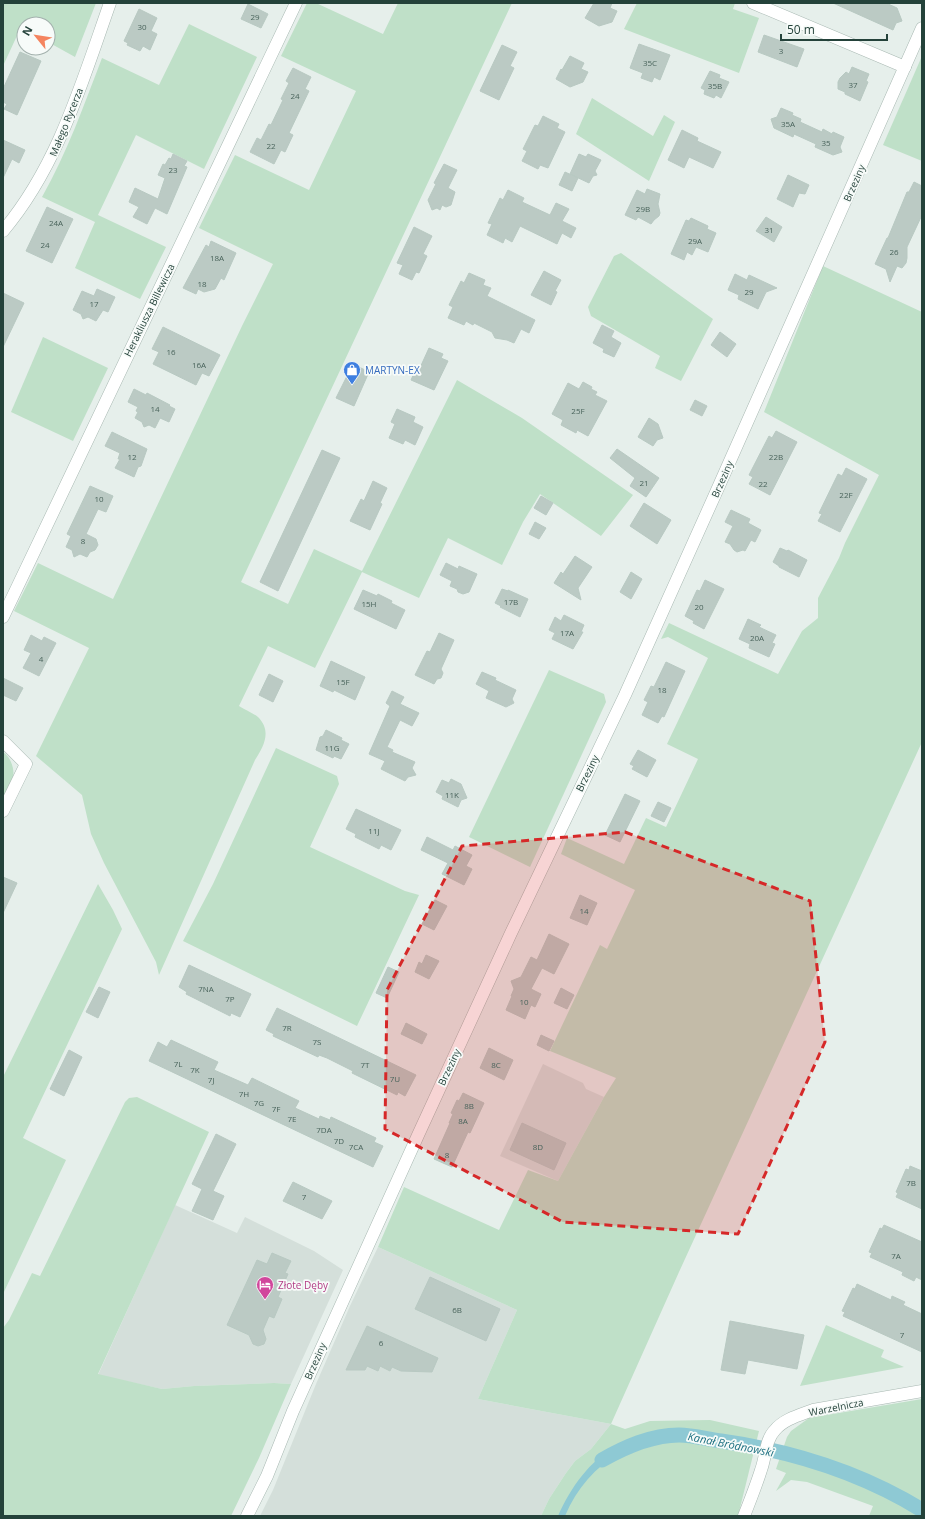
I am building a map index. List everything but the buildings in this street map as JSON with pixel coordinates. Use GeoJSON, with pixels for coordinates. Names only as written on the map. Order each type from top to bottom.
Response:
{"type":"FeatureCollection","features":[{"type":"Feature","properties":{"kind":"street","name":"Małego Rycerza"},"geometry":{"type":"LineString","coordinates":[[3,231],[16,215],[50,160],[78,93],[110,3]]}},
{"type":"Feature","properties":{"kind":"street","name":"Herakliusza Billewicza"},"geometry":{"type":"LineString","coordinates":[[3,617],[296,3]]}},
{"type":"Feature","properties":{"kind":"street"},"geometry":{"type":"LineString","coordinates":[[753,3],[905,67]]}},
{"type":"Feature","properties":{"kind":"street","name":"Brzeziny"},"geometry":{"type":"LineString","coordinates":[[247,1516],[267,1476],[302,1389],[511,933],[625,695],[922,28]]}},
{"type":"Feature","properties":{"kind":"street"},"geometry":{"type":"LineString","coordinates":[[3,742],[26,764],[3,811]]}},
{"type":"Feature","properties":{"kind":"street","name":"Warzelnicza"},"geometry":{"type":"LineString","coordinates":[[744,1516],[762,1469],[770,1437],[781,1424],[812,1410],[922,1391]]}},
{"type":"Feature","properties":{"kind":"highlighted area"},"geometry":{"type":"Polygon","coordinates":[[[625,832],[810,901],[825,1042],[738,1234],[563,1222],[385,1129],[387,990],[462,846],[625,832]]]}},
{"type":"Feature","properties":{"kind":"shaded area"},"geometry":{"type":"Polygon","coordinates":[[[543,1064],[583,1083],[586,1089],[604,1097],[558,1181],[500,1156],[543,1064]]]}},
{"type":"Feature","properties":{"kind":"shaded area"},"geometry":{"type":"Polygon","coordinates":[[[175,1205],[237,1233],[245,1217],[314,1251],[343,1270],[291,1384],[274,1383],[194,1386],[162,1389],[98,1375],[175,1205]]]}},
{"type":"Feature","properties":{"kind":"shaded area"},"geometry":{"type":"Polygon","coordinates":[[[378,1247],[517,1310],[478,1399],[611,1424],[591,1449],[575,1461],[549,1499],[541,1516],[260,1516],[273,1490],[316,1384],[350,1306],[378,1247]]]}},
{"type":"Feature","properties":{"kind":"green space"},"geometry":{"type":"Polygon","coordinates":[[[3,3],[96,3],[75,57],[56,46],[56,16],[16,16],[16,38],[3,66],[3,3]]]}},
{"type":"Feature","properties":{"kind":"green space"},"geometry":{"type":"Polygon","coordinates":[[[307,3],[316,3],[383,34],[398,3],[512,3],[241,582],[288,604],[314,549],[362,571],[457,380],[522,418],[633,495],[601,536],[540,494],[523,522],[502,565],[448,538],[419,598],[362,572],[315,668],[268,646],[239,706],[258,717],[262,722],[266,733],[264,744],[255,760],[159,975],[156,962],[104,863],[91,834],[82,795],[36,756],[89,648],[14,611],[38,563],[113,599],[242,326],[273,264],[199,228],[235,155],[309,190],[356,91],[281,56],[307,3]]]}},
{"type":"Feature","properties":{"kind":"green space"},"geometry":{"type":"Polygon","coordinates":[[[637,3],[735,3],[733,9],[759,18],[739,73],[624,29],[637,3]]]}},
{"type":"Feature","properties":{"kind":"green space"},"geometry":{"type":"Polygon","coordinates":[[[189,24],[257,57],[204,169],[136,135],[98,215],[166,247],[140,299],[75,268],[95,222],[42,197],[67,146],[102,58],[159,85],[189,24]]]}},
{"type":"Feature","properties":{"kind":"green space"},"geometry":{"type":"Polygon","coordinates":[[[922,56],[922,161],[883,145],[922,56]]]}},
{"type":"Feature","properties":{"kind":"green space"},"geometry":{"type":"Polygon","coordinates":[[[592,98],[653,136],[664,115],[675,122],[649,181],[576,134],[592,98]]]}},
{"type":"Feature","properties":{"kind":"green space"},"geometry":{"type":"Polygon","coordinates":[[[621,253],[713,319],[681,381],[655,368],[660,356],[591,316],[588,307],[614,256],[621,253]]]}},
{"type":"Feature","properties":{"kind":"green space"},"geometry":{"type":"Polygon","coordinates":[[[823,266],[922,312],[922,742],[611,1424],[478,1399],[517,1310],[378,1247],[404,1187],[499,1230],[528,1170],[558,1181],[616,1078],[550,1051],[600,945],[607,949],[635,890],[561,854],[567,838],[624,864],[646,818],[666,827],[698,759],[667,744],[708,658],[668,637],[661,639],[669,623],[778,674],[802,631],[818,618],[818,598],[879,475],[764,412],[823,266]]]}},
{"type":"Feature","properties":{"kind":"green space"},"geometry":{"type":"Polygon","coordinates":[[[43,337],[108,368],[73,441],[11,412],[43,337]]]}},
{"type":"Feature","properties":{"kind":"green space"},"geometry":{"type":"Polygon","coordinates":[[[549,670],[604,694],[606,702],[530,867],[469,837],[549,670]]]}},
{"type":"Feature","properties":{"kind":"green space"},"geometry":{"type":"Polygon","coordinates":[[[276,748],[337,776],[339,784],[310,847],[405,891],[419,895],[357,1026],[183,941],[213,884],[276,748]]]}},
{"type":"Feature","properties":{"kind":"green space"},"geometry":{"type":"Polygon","coordinates":[[[3,752],[10,760],[13,767],[13,777],[3,798],[3,752]]]}},
{"type":"Feature","properties":{"kind":"green space"},"geometry":{"type":"Polygon","coordinates":[[[98,884],[122,929],[23,1138],[66,1160],[3,1294],[3,1077],[98,884]]]}},
{"type":"Feature","properties":{"kind":"green space"},"geometry":{"type":"Polygon","coordinates":[[[137,1097],[209,1132],[98,1374],[162,1389],[194,1386],[274,1383],[291,1384],[259,1458],[231,1516],[3,1516],[3,1328],[9,1320],[32,1273],[40,1276],[125,1102],[129,1098],[137,1097]]]}},
{"type":"Feature","properties":{"kind":"green space"},"geometry":{"type":"Polygon","coordinates":[[[826,1325],[884,1350],[881,1357],[904,1367],[800,1386],[826,1325]]]}},
{"type":"Feature","properties":{"kind":"green space"},"geometry":{"type":"Polygon","coordinates":[[[922,1399],[922,1516],[869,1516],[873,1506],[807,1482],[791,1480],[776,1491],[786,1473],[776,1469],[787,1437],[791,1431],[809,1418],[922,1399]]]}},
{"type":"Feature","properties":{"kind":"green space"},"geometry":{"type":"Polygon","coordinates":[[[710,1420],[759,1431],[738,1516],[541,1516],[549,1499],[575,1461],[591,1449],[611,1424],[625,1429],[650,1421],[710,1420]]]}},
{"type":"Feature","properties":{"kind":"water"},"geometry":{"type":"Polygon","coordinates":[[[618,1445],[621,1452],[595,1471],[575,1496],[565,1516],[558,1516],[575,1485],[582,1476],[598,1459],[618,1445]]]}},
{"type":"Feature","properties":{"kind":"waterway","name":"Kanał Bródnowski"},"geometry":{"type":"LineString","coordinates":[[602,1460],[629,1446],[648,1439],[679,1435],[694,1436],[747,1445],[799,1457],[825,1465],[874,1485],[922,1510]]}},
{"type":"Feature","properties":{"kind":"place","name":"MARTYN-EX"},"geometry":{"type":"Point","coordinates":[352,385]}},
{"type":"Feature","properties":{"kind":"place","name":"Złote Dęby"},"geometry":{"type":"Point","coordinates":[265,1300]}}]}
